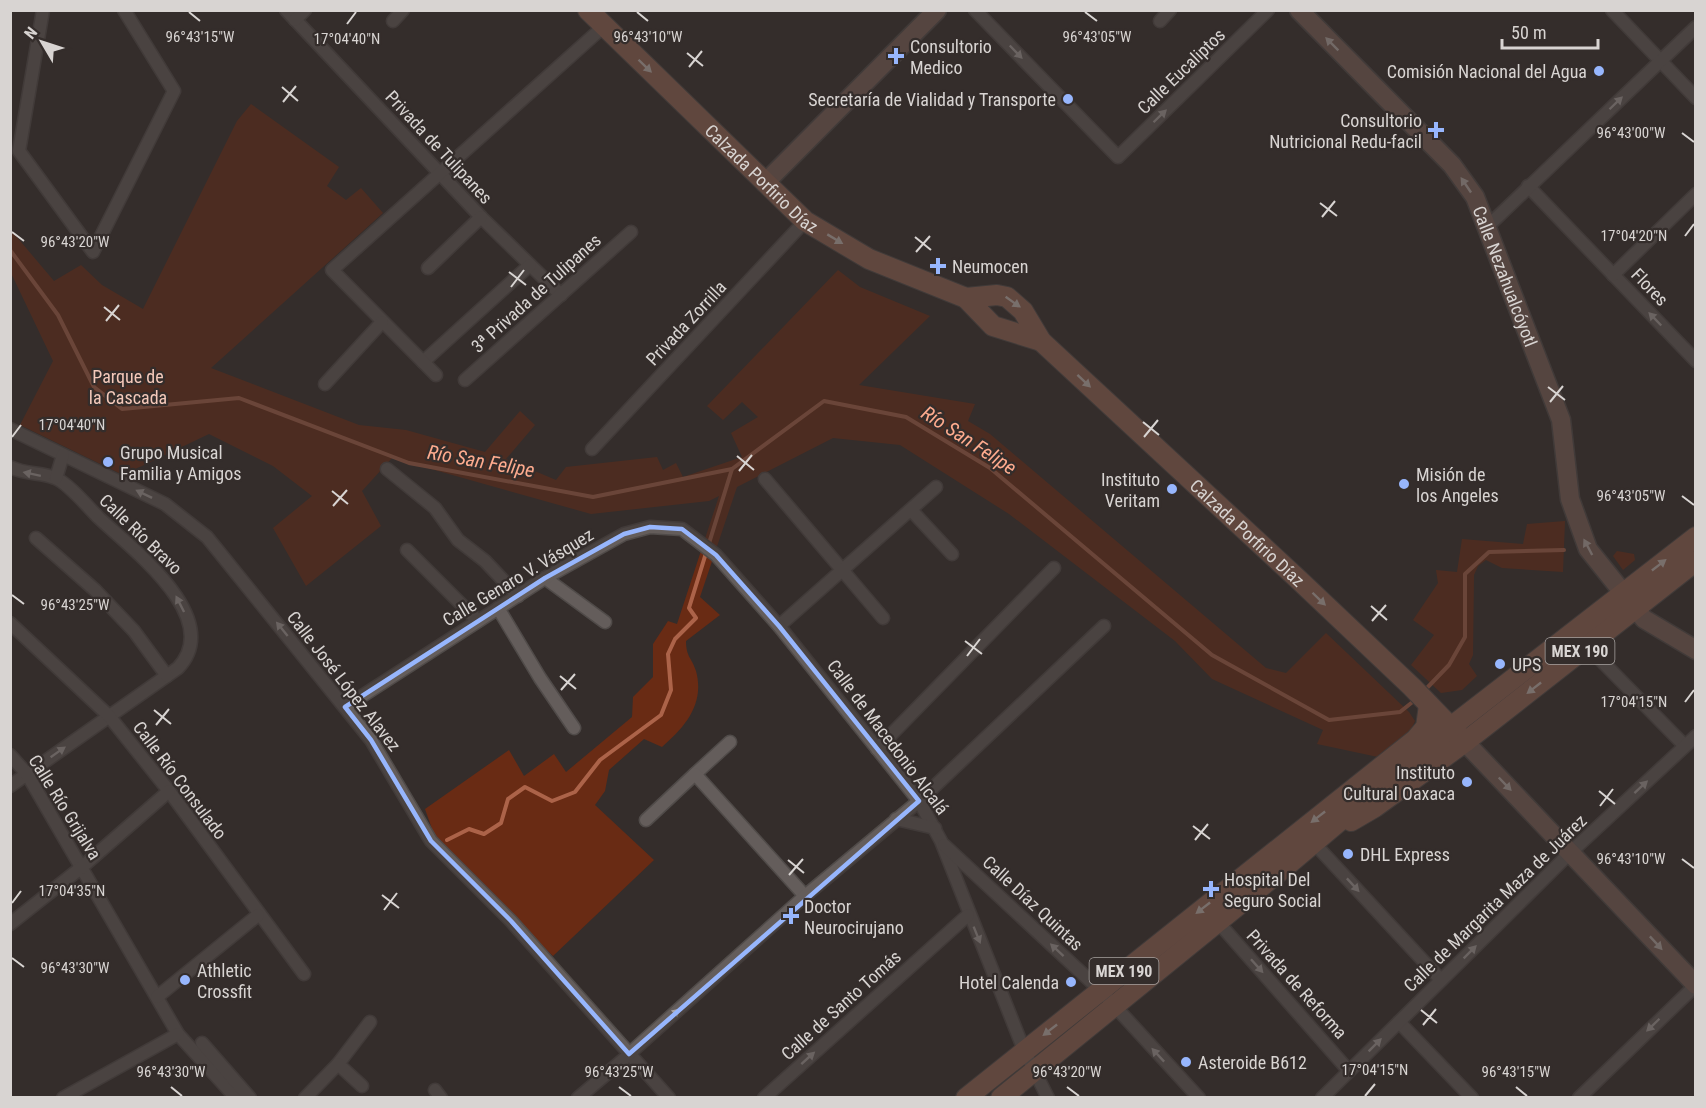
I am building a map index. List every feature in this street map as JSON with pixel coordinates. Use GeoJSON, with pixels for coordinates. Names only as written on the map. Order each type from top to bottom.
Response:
{"type":"FeatureCollection","features":[{"type":"Feature","properties":{"kind":"main road","name":"Calzada Porfirio Díaz"},"geometry":{"type":"LineString","coordinates":[[588,10],[805,221],[869,259],[966,298],[993,326],[1041,341]]}},
{"type":"Feature","properties":{"kind":"main road"},"geometry":{"type":"LineString","coordinates":[[765,183],[937,10]]}},
{"type":"Feature","properties":{"kind":"main road","name":"Calle Nezahualcóyotl"},"geometry":{"type":"LineString","coordinates":[[1299,10],[1452,165],[1474,197],[1561,420],[1570,499],[1588,549],[1644,619],[1694,648]]}},
{"type":"Feature","properties":{"kind":"main road","name":"Calzada Porfirio Díaz"},"geometry":{"type":"LineString","coordinates":[[966,298],[997,295],[1007,297],[1023,310],[1041,341],[1412,687],[1465,742]]}},
{"type":"Feature","properties":{"kind":"main road","name":"MEX 190"},"geometry":{"type":"LineString","coordinates":[[966,1098],[1282,846],[1313,842],[1375,807],[1465,742],[1587,646],[1628,601],[1695,537]]}},
{"type":"Feature","properties":{"kind":"main road","name":"MEX 190"},"geometry":{"type":"LineString","coordinates":[[1001,1098],[1034,1068],[1114,1007],[1218,922],[1451,727],[1628,601],[1695,561]]}},
{"type":"Feature","properties":{"kind":"main road"},"geometry":{"type":"LineString","coordinates":[[1282,846],[1416,739],[1426,727],[1429,705]]}},
{"type":"Feature","properties":{"kind":"main road"},"geometry":{"type":"LineString","coordinates":[[1465,742],[1695,985]]}},
{"type":"Feature","properties":{"kind":"street"},"geometry":{"type":"LineString","coordinates":[[43,10],[19,151],[93,252],[174,92],[124,10]]}},
{"type":"Feature","properties":{"kind":"street","name":"Privada de Tulipanes"},"geometry":{"type":"LineString","coordinates":[[286,10],[481,218],[561,295]]}},
{"type":"Feature","properties":{"kind":"street"},"geometry":{"type":"LineString","coordinates":[[295,20],[305,10]]}},
{"type":"Feature","properties":{"kind":"street"},"geometry":{"type":"LineString","coordinates":[[393,21],[403,10]]}},
{"type":"Feature","properties":{"kind":"street","name":"Calle Eucaliptos"},"geometry":{"type":"LineString","coordinates":[[975,10],[1119,157],[1268,10]]}},
{"type":"Feature","properties":{"kind":"street"},"geometry":{"type":"LineString","coordinates":[[1160,21],[1170,10]]}},
{"type":"Feature","properties":{"kind":"street"},"geometry":{"type":"LineString","coordinates":[[1612,10],[1695,98]]}},
{"type":"Feature","properties":{"kind":"street"},"geometry":{"type":"LineString","coordinates":[[436,375],[332,270],[603,27]]}},
{"type":"Feature","properties":{"kind":"street"},"geometry":{"type":"LineString","coordinates":[[1486,228],[1695,27]]}},
{"type":"Feature","properties":{"kind":"street","name":"Flores"},"geometry":{"type":"LineString","coordinates":[[1528,186],[1695,361]]}},
{"type":"Feature","properties":{"kind":"street"},"geometry":{"type":"LineString","coordinates":[[1613,275],[1695,194]]}},
{"type":"Feature","properties":{"kind":"street"},"geometry":{"type":"LineString","coordinates":[[428,268],[481,218]]}},
{"type":"Feature","properties":{"kind":"street","name":"Privada Zorrilla"},"geometry":{"type":"LineString","coordinates":[[592,449],[805,221]]}},
{"type":"Feature","properties":{"kind":"street","name":"3ª Privada de Tulipanes"},"geometry":{"type":"LineString","coordinates":[[465,380],[631,232]]}},
{"type":"Feature","properties":{"kind":"street"},"geometry":{"type":"LineString","coordinates":[[423,362],[530,265]]}},
{"type":"Feature","properties":{"kind":"street"},"geometry":{"type":"LineString","coordinates":[[325,384],[382,322]]}},
{"type":"Feature","properties":{"kind":"street","name":"Calle José López Alavez"},"geometry":{"type":"LineString","coordinates":[[10,429],[165,504],[194,525],[371,740],[431,841],[511,921],[626,1057],[669,1098]]}},
{"type":"Feature","properties":{"kind":"street"},"geometry":{"type":"LineString","coordinates":[[10,467],[29,474],[56,478],[63,455]]}},
{"type":"Feature","properties":{"kind":"street"},"geometry":{"type":"LineString","coordinates":[[387,469],[435,508],[458,540],[485,561],[518,596]]}},
{"type":"Feature","properties":{"kind":"street","name":"Calle Río Bravo"},"geometry":{"type":"LineString","coordinates":[[56,478],[171,587],[182,607],[190,632],[186,659],[167,676]]}},
{"type":"Feature","properties":{"kind":"street"},"geometry":{"type":"LineString","coordinates":[[765,479],[883,618]]}},
{"type":"Feature","properties":{"kind":"street"},"geometry":{"type":"LineString","coordinates":[[779,626],[936,487]]}},
{"type":"Feature","properties":{"kind":"street"},"geometry":{"type":"LineString","coordinates":[[911,510],[952,554]]}},
{"type":"Feature","properties":{"kind":"street","name":"Calle Genaro V. Vásquez"},"geometry":{"type":"LineString","coordinates":[[345,707],[545,578],[624,534],[650,527],[682,529],[716,555]]}},
{"type":"Feature","properties":{"kind":"street"},"geometry":{"type":"LineString","coordinates":[[10,786],[167,676],[126,622],[95,590],[36,538]]}},
{"type":"Feature","properties":{"kind":"street"},"geometry":{"type":"LineString","coordinates":[[407,550],[478,621]]}},
{"type":"Feature","properties":{"kind":"street","name":"Calle de Macedonio Alcalá"},"geometry":{"type":"LineString","coordinates":[[716,555],[779,626],[919,801],[941,841],[968,915],[1024,1050],[1048,1098]]}},
{"type":"Feature","properties":{"kind":"street"},"geometry":{"type":"LineString","coordinates":[[877,749],[1054,568]]}},
{"type":"Feature","properties":{"kind":"street"},"geometry":{"type":"LineString","coordinates":[[545,578],[605,621]]}},
{"type":"Feature","properties":{"kind":"street"},"geometry":{"type":"LineString","coordinates":[[498,608],[540,678],[574,728]]}},
{"type":"Feature","properties":{"kind":"street","name":"Calle Río Consulado"},"geometry":{"type":"LineString","coordinates":[[10,623],[109,716],[169,791],[258,915],[304,974]]}},
{"type":"Feature","properties":{"kind":"street"},"geometry":{"type":"LineString","coordinates":[[578,1098],[805,896],[919,801],[1104,626]]}},
{"type":"Feature","properties":{"kind":"street"},"geometry":{"type":"LineString","coordinates":[[1587,646],[1685,746]]}},
{"type":"Feature","properties":{"kind":"street","name":"Calle de Margarita Maza de Juárez"},"geometry":{"type":"LineString","coordinates":[[1322,1098],[1571,852],[1695,736]]}},
{"type":"Feature","properties":{"kind":"street"},"geometry":{"type":"LineString","coordinates":[[646,820],[730,742]]}},
{"type":"Feature","properties":{"kind":"street","name":"Calle Río Grijalva"},"geometry":{"type":"LineString","coordinates":[[10,756],[27,774],[178,1034],[236,1098]]}},
{"type":"Feature","properties":{"kind":"street"},"geometry":{"type":"LineString","coordinates":[[695,774],[805,896]]}},
{"type":"Feature","properties":{"kind":"street"},"geometry":{"type":"LineString","coordinates":[[11,922],[82,867],[169,791]]}},
{"type":"Feature","properties":{"kind":"street"},"geometry":{"type":"LineString","coordinates":[[896,819],[935,828]]}},
{"type":"Feature","properties":{"kind":"street","name":"Calle Díaz Quintas"},"geometry":{"type":"LineString","coordinates":[[941,841],[1100,990],[1198,1098]]}},
{"type":"Feature","properties":{"kind":"street"},"geometry":{"type":"LineString","coordinates":[[1313,842],[1441,980]]}},
{"type":"Feature","properties":{"kind":"street"},"geometry":{"type":"LineString","coordinates":[[157,997],[258,915]]}},
{"type":"Feature","properties":{"kind":"street","name":"Calle de Santo Tomás"},"geometry":{"type":"LineString","coordinates":[[764,1098],[968,915]]}},
{"type":"Feature","properties":{"kind":"street","name":"Privada de Reforma"},"geometry":{"type":"LineString","coordinates":[[1218,922],[1349,1071]]}},
{"type":"Feature","properties":{"kind":"street"},"geometry":{"type":"LineString","coordinates":[[1579,1098],[1695,985]]}},
{"type":"Feature","properties":{"kind":"street"},"geometry":{"type":"LineString","coordinates":[[305,1098],[338,1064],[370,1022]]}},
{"type":"Feature","properties":{"kind":"street"},"geometry":{"type":"LineString","coordinates":[[1398,1022],[1472,1098]]}},
{"type":"Feature","properties":{"kind":"street"},"geometry":{"type":"LineString","coordinates":[[63,1098],[178,1034]]}},
{"type":"Feature","properties":{"kind":"street"},"geometry":{"type":"LineString","coordinates":[[202,1044],[250,1098]]}},
{"type":"Feature","properties":{"kind":"street"},"geometry":{"type":"LineString","coordinates":[[338,1064],[362,1086]]}},
{"type":"Feature","properties":{"kind":"highlighted area"},"geometry":{"type":"Polygon","coordinates":[[[650,527],[682,529],[716,555],[779,626],[919,801],[629,1054],[511,921],[431,841],[371,740],[345,707],[545,578],[624,534],[650,527]]]}},
{"type":"Feature","properties":{"kind":"green space","name":"Parque de la Cascada"},"geometry":{"type":"Polygon","coordinates":[[[251,104],[339,167],[327,186],[346,200],[361,188],[383,213],[211,368],[359,425],[406,430],[485,452],[520,411],[535,425],[506,459],[556,480],[566,467],[657,457],[663,470],[676,463],[683,477],[742,457],[731,433],[758,417],[742,402],[723,420],[707,406],[838,270],[860,287],[930,316],[859,385],[975,404],[968,421],[990,434],[1266,668],[1286,673],[1326,633],[1409,712],[1415,721],[1410,732],[1378,757],[1317,744],[1323,730],[1212,679],[1175,641],[1009,514],[900,445],[833,438],[737,487],[700,597],[720,615],[686,641],[698,683],[698,694],[691,714],[662,747],[644,739],[609,770],[605,791],[595,805],[654,860],[553,956],[438,846],[425,809],[509,750],[524,776],[554,754],[566,772],[632,717],[633,697],[653,677],[653,644],[668,621],[677,624],[719,496],[709,501],[591,514],[392,458],[362,491],[381,526],[306,586],[273,528],[312,496],[273,466],[209,434],[123,475],[20,425],[53,361],[11,273],[10,229],[54,281],[81,265],[102,285],[143,309],[237,121],[251,104]]]}},
{"type":"Feature","properties":{"kind":"green space"},"geometry":{"type":"Polygon","coordinates":[[[1565,521],[1563,572],[1502,568],[1486,560],[1478,566],[1474,575],[1473,655],[1469,664],[1477,676],[1462,690],[1441,693],[1411,665],[1434,635],[1413,620],[1438,583],[1436,570],[1457,572],[1462,539],[1523,544],[1527,524],[1565,521]]]}},
{"type":"Feature","properties":{"kind":"green space"},"geometry":{"type":"Polygon","coordinates":[[[1617,551],[1634,554],[1635,560],[1623,570],[1613,556],[1617,551]]]}},
{"type":"Feature","properties":{"kind":"waterway","name":"Río San Felipe"},"geometry":{"type":"LineString","coordinates":[[10,250],[58,315],[94,387],[122,409],[239,398],[409,463],[593,497],[732,469],[824,401],[906,417],[990,468],[1212,655],[1329,720],[1400,712],[1415,700]]}},
{"type":"Feature","properties":{"kind":"waterway"},"geometry":{"type":"LineString","coordinates":[[447,840],[469,829],[484,834],[501,823],[508,799],[525,787],[552,801],[575,792],[600,760],[661,715],[671,690],[668,654],[675,639],[696,618],[689,608],[732,469]]}},
{"type":"Feature","properties":{"kind":"waterway","name":"Río San Felipe"},"geometry":{"type":"LineString","coordinates":[[1425,690],[1449,665],[1465,637],[1465,574],[1489,552],[1564,550]]}},
{"type":"Feature","properties":{"kind":"place","name":"Consultorio Medico"},"geometry":{"type":"Point","coordinates":[896,56]}},
{"type":"Feature","properties":{"kind":"place","name":"Comisión Nacional del Agua"},"geometry":{"type":"Point","coordinates":[1599,71]}},
{"type":"Feature","properties":{"kind":"place","name":"Secretaría de Vialidad y Transporte"},"geometry":{"type":"Point","coordinates":[1068,99]}},
{"type":"Feature","properties":{"kind":"place","name":"Consultorio Nutricional Redu-facil"},"geometry":{"type":"Point","coordinates":[1436,130]}},
{"type":"Feature","properties":{"kind":"place","name":"Neumocen"},"geometry":{"type":"Point","coordinates":[938,266]}},
{"type":"Feature","properties":{"kind":"place","name":"Grupo Musical Familia y Amigos"},"geometry":{"type":"Point","coordinates":[108,462]}},
{"type":"Feature","properties":{"kind":"place","name":"Misión de los Angeles"},"geometry":{"type":"Point","coordinates":[1404,484]}},
{"type":"Feature","properties":{"kind":"place","name":"Instituto Veritam"},"geometry":{"type":"Point","coordinates":[1172,489]}},
{"type":"Feature","properties":{"kind":"place","name":"UPS"},"geometry":{"type":"Point","coordinates":[1500,664]}},
{"type":"Feature","properties":{"kind":"place","name":"Instituto Cultural Oaxaca"},"geometry":{"type":"Point","coordinates":[1467,782]}},
{"type":"Feature","properties":{"kind":"place","name":"DHL Express"},"geometry":{"type":"Point","coordinates":[1348,854]}},
{"type":"Feature","properties":{"kind":"place","name":"Hospital Del Seguro Social"},"geometry":{"type":"Point","coordinates":[1211,889]}},
{"type":"Feature","properties":{"kind":"place","name":"Doctor Neurocirujano"},"geometry":{"type":"Point","coordinates":[791,916]}},
{"type":"Feature","properties":{"kind":"place","name":"Athletic Crossfit"},"geometry":{"type":"Point","coordinates":[185,980]}},
{"type":"Feature","properties":{"kind":"place","name":"Hotel Calenda"},"geometry":{"type":"Point","coordinates":[1071,982]}},
{"type":"Feature","properties":{"kind":"place","name":"Asteroide B612"},"geometry":{"type":"Point","coordinates":[1186,1062]}}]}
